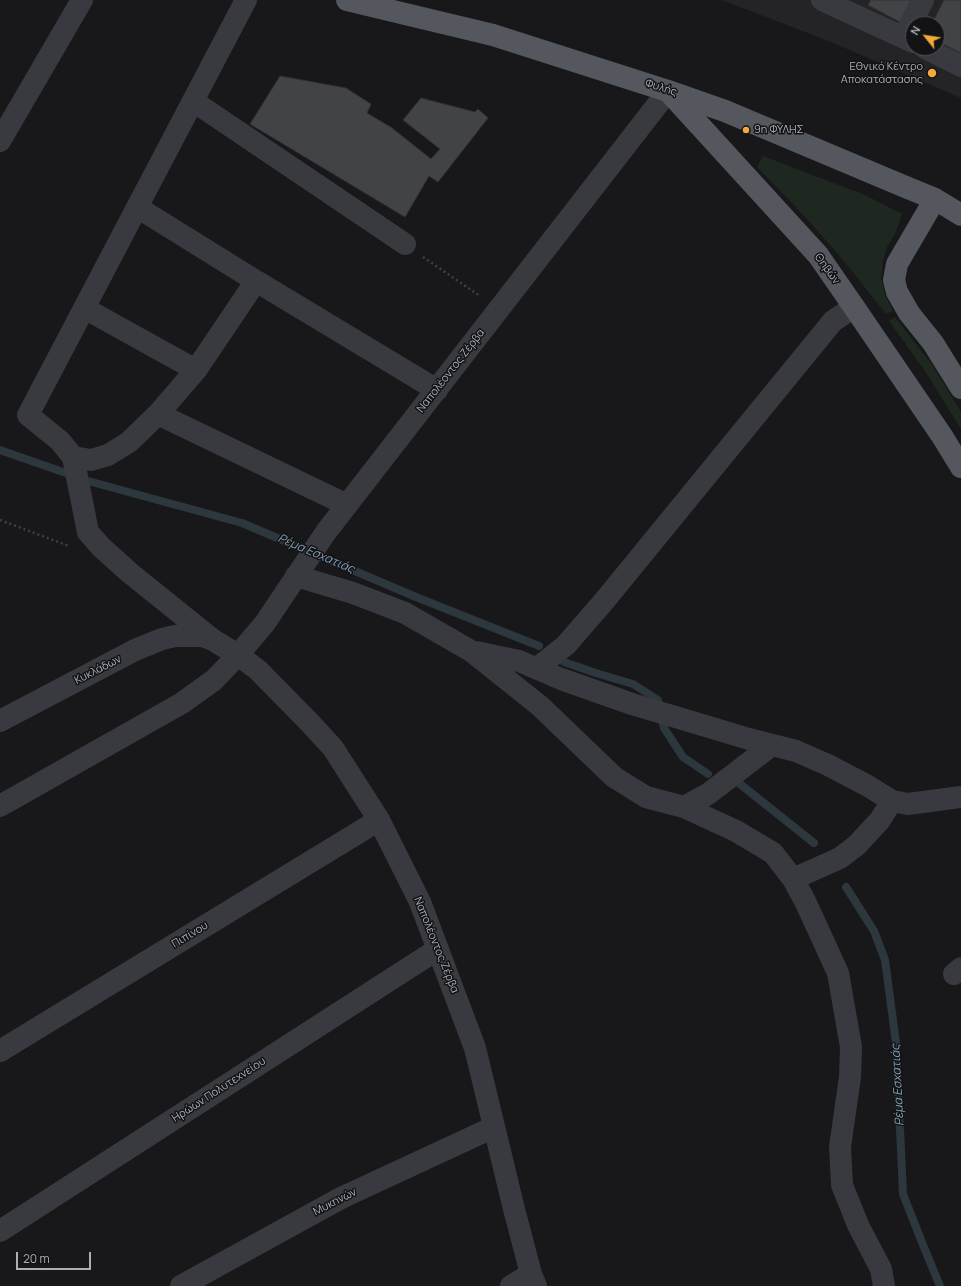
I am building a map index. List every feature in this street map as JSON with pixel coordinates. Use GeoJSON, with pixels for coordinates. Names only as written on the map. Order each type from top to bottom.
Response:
{"type":"FeatureCollection","features":[{"type":"Feature","properties":{"kind":"main road","name":"Φυλής"},"geometry":{"type":"LineString","coordinates":[[347,0],[492,35],[724,110],[935,199],[961,215]]}},
{"type":"Feature","properties":{"kind":"main road","name":"Θηβών"},"geometry":{"type":"LineString","coordinates":[[668,91],[818,255],[942,436],[961,467]]}},
{"type":"Feature","properties":{"kind":"main road"},"geometry":{"type":"LineString","coordinates":[[935,199],[897,264],[894,280],[897,292],[909,313],[933,343],[961,388]]}},
{"type":"Feature","properties":{"kind":"street"},"geometry":{"type":"LineString","coordinates":[[0,142],[82,0]]}},
{"type":"Feature","properties":{"kind":"street"},"geometry":{"type":"LineString","coordinates":[[246,0],[28,415],[60,441],[73,457],[91,460],[108,455],[128,442],[158,414],[196,370],[256,281]]}},
{"type":"Feature","properties":{"kind":"street"},"geometry":{"type":"LineString","coordinates":[[822,0],[905,37]]}},
{"type":"Feature","properties":{"kind":"street"},"geometry":{"type":"LineString","coordinates":[[917,16],[923,0]]}},
{"type":"Feature","properties":{"kind":"street"},"geometry":{"type":"LineString","coordinates":[[942,56],[961,66]]}},
{"type":"Feature","properties":{"kind":"street","name":"Ναπολέοντος Ζέρβα"},"geometry":{"type":"LineString","coordinates":[[238,655],[265,623],[326,532],[668,91]]}},
{"type":"Feature","properties":{"kind":"street"},"geometry":{"type":"LineString","coordinates":[[193,101],[405,244]]}},
{"type":"Feature","properties":{"kind":"street"},"geometry":{"type":"LineString","coordinates":[[137,207],[256,281],[437,390]]}},
{"type":"Feature","properties":{"kind":"street"},"geometry":{"type":"LineString","coordinates":[[537,668],[566,645],[605,600],[833,321],[854,307]]}},
{"type":"Feature","properties":{"kind":"street"},"geometry":{"type":"LineString","coordinates":[[84,308],[196,370]]}},
{"type":"Feature","properties":{"kind":"street"},"geometry":{"type":"LineString","coordinates":[[158,414],[347,505]]}},
{"type":"Feature","properties":{"kind":"street","name":"Ναπολέοντος Ζέρβα"},"geometry":{"type":"LineString","coordinates":[[73,457],[88,532],[105,550],[207,638],[238,655],[258,670],[333,748],[380,820],[420,902],[475,1048],[534,1280]]}},
{"type":"Feature","properties":{"kind":"street"},"geometry":{"type":"LineString","coordinates":[[300,571],[405,613],[471,651],[540,706],[614,777],[646,797],[684,807],[736,831],[773,853],[793,879],[805,901],[838,973],[851,1047],[850,1077],[840,1147],[842,1185],[858,1225],[881,1268],[884,1286]]}},
{"type":"Feature","properties":{"kind":"street","name":"Κυκλάδων"},"geometry":{"type":"LineString","coordinates":[[0,721],[135,650],[162,639],[175,636],[207,638]]}},
{"type":"Feature","properties":{"kind":"street"},"geometry":{"type":"LineString","coordinates":[[471,651],[519,661],[561,679],[632,704],[796,751],[828,765],[868,786],[892,801],[908,804],[961,797]]}},
{"type":"Feature","properties":{"kind":"street"},"geometry":{"type":"LineString","coordinates":[[0,806],[182,703],[214,680],[238,655]]}},
{"type":"Feature","properties":{"kind":"street"},"geometry":{"type":"LineString","coordinates":[[684,807],[708,794],[772,745]]}},
{"type":"Feature","properties":{"kind":"street"},"geometry":{"type":"LineString","coordinates":[[793,879],[840,858],[857,845],[880,820],[892,801]]}},
{"type":"Feature","properties":{"kind":"street","name":"Πιπίνου"},"geometry":{"type":"LineString","coordinates":[[0,1050],[380,820]]}},
{"type":"Feature","properties":{"kind":"street","name":"Ηρώων Πολυτεχνείου"},"geometry":{"type":"LineString","coordinates":[[0,1231],[438,948]]}},
{"type":"Feature","properties":{"kind":"street","name":"Μυκηνών"},"geometry":{"type":"LineString","coordinates":[[180,1286],[341,1198],[494,1127]]}},
{"type":"Feature","properties":{"kind":"street"},"geometry":{"type":"LineString","coordinates":[[511,1286],[534,1280]]}},
{"type":"Feature","properties":{"kind":"path"},"geometry":{"type":"LineString","coordinates":[[405,244],[499,309]]}},
{"type":"Feature","properties":{"kind":"path"},"geometry":{"type":"LineString","coordinates":[[0,520],[62,544],[87,551],[105,550]]}},
{"type":"Feature","properties":{"kind":"shaded area","name":"Εθνικό Κέντρο Αποκατάστασης"},"geometry":{"type":"Polygon","coordinates":[[[722,0],[961,0],[961,98],[831,42],[722,0]]]}},
{"type":"Feature","properties":{"kind":"shaded area"},"geometry":{"type":"Polygon","coordinates":[[[763,156],[865,195],[902,214],[895,234],[887,247],[883,261],[881,278],[886,297],[893,311],[886,314],[839,255],[796,207],[757,167],[763,156]]]}},
{"type":"Feature","properties":{"kind":"shaded area"},"geometry":{"type":"Polygon","coordinates":[[[895,317],[933,366],[961,412],[961,429],[925,371],[889,321],[895,317]]]}},
{"type":"Feature","properties":{"kind":"building"},"geometry":{"type":"Polygon","coordinates":[[[871,0],[911,0],[900,22],[868,5],[871,0]]]}},
{"type":"Feature","properties":{"kind":"building"},"geometry":{"type":"Polygon","coordinates":[[[944,0],[961,0],[961,53],[945,45],[945,16],[936,16],[944,0]]]}},
{"type":"Feature","properties":{"kind":"building"},"geometry":{"type":"Polygon","coordinates":[[[280,76],[346,88],[371,104],[367,113],[392,128],[431,159],[440,149],[403,120],[421,98],[475,112],[478,109],[488,118],[438,182],[429,176],[405,217],[250,124],[280,76]]]}},
{"type":"Feature","properties":{"kind":"waterway","name":"Ρέμα Εσχατιάς"},"geometry":{"type":"LineString","coordinates":[[0,450],[66,473]]}},
{"type":"Feature","properties":{"kind":"waterway","name":"Ρέμα Εσχατιάς"},"geometry":{"type":"LineString","coordinates":[[88,481],[242,523],[416,597],[539,646]]}},
{"type":"Feature","properties":{"kind":"waterway","name":"Ρέμα Εσχατιάς"},"geometry":{"type":"LineString","coordinates":[[564,662],[633,684],[658,700],[664,728],[683,757],[708,774]]}},
{"type":"Feature","properties":{"kind":"waterway","name":"Ρέμα Εσχατιάς"},"geometry":{"type":"LineString","coordinates":[[740,784],[814,843]]}},
{"type":"Feature","properties":{"kind":"waterway","name":"Ρέμα Εσχατιάς"},"geometry":{"type":"LineString","coordinates":[[846,887],[874,931],[885,960],[896,1043],[903,1194],[940,1286]]}},
{"type":"Feature","properties":{"kind":"place","name":"Εθνικό Κέντρο Αποκατάστασης"},"geometry":{"type":"Point","coordinates":[932,73]}},
{"type":"Feature","properties":{"kind":"place","name":"9η ΦΥΛΗΣ"},"geometry":{"type":"Point","coordinates":[746,130]}}]}
